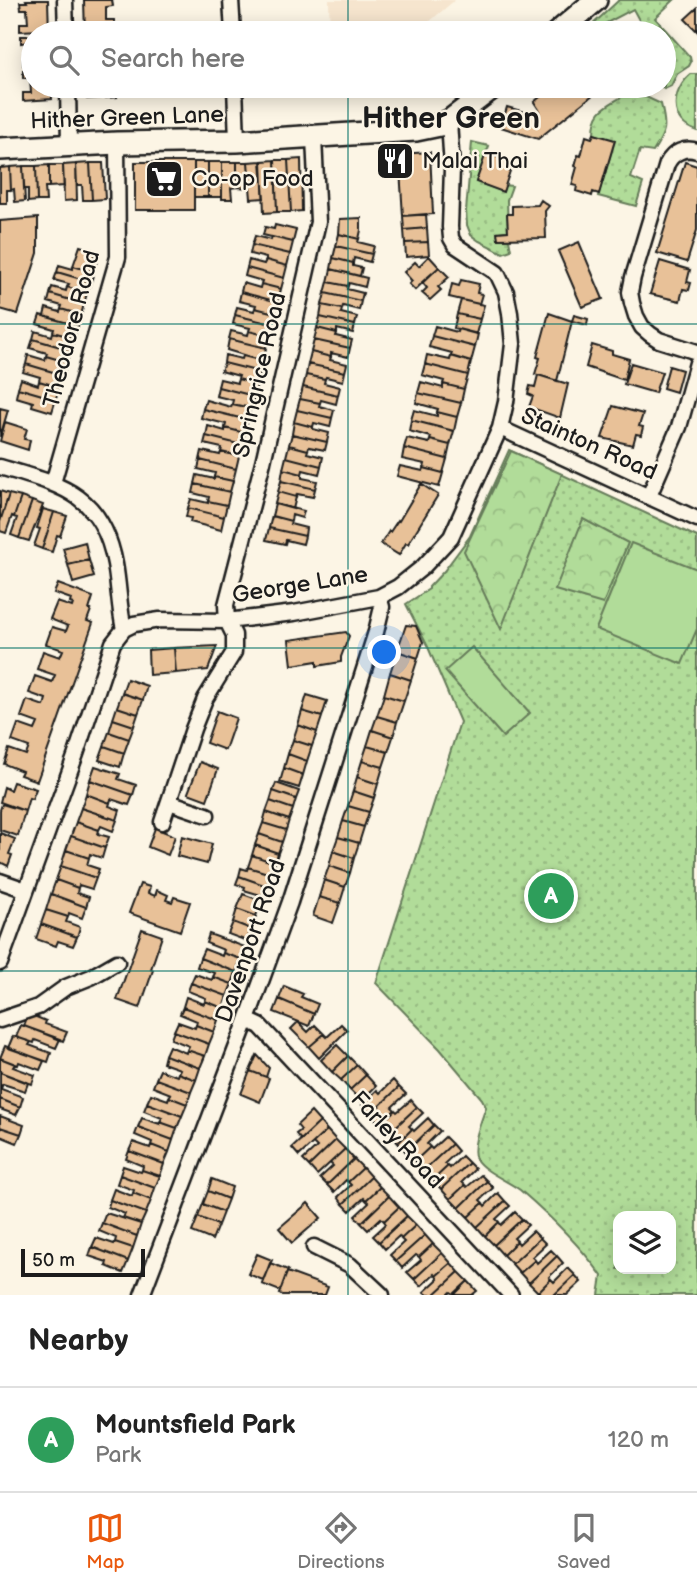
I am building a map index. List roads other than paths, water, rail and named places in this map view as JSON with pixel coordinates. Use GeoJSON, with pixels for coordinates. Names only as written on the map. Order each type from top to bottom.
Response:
{"type":"FeatureCollection","features":[{"type":"Feature","properties":{"kind":"street"},"geometry":{"type":"LineString","coordinates":[[65,0],[66,21]]}},
{"type":"Feature","properties":{"kind":"street"},"geometry":{"type":"LineString","coordinates":[[232,0],[233,21]]}},
{"type":"Feature","properties":{"kind":"street"},"geometry":{"type":"LineString","coordinates":[[571,21],[596,0]]}},
{"type":"Feature","properties":{"kind":"street"},"geometry":{"type":"LineString","coordinates":[[68,98],[69,145]]}},
{"type":"Feature","properties":{"kind":"street"},"geometry":{"type":"LineString","coordinates":[[235,98],[237,141]]}},
{"type":"Feature","properties":{"kind":"street","name":"Hither Green Lane"},"geometry":{"type":"LineString","coordinates":[[0,149],[314,138],[416,130],[449,121],[479,98]]}},
{"type":"Feature","properties":{"kind":"street","name":"George Lane"},"geometry":{"type":"LineString","coordinates":[[124,629],[134,624],[160,620],[226,621],[294,613],[379,597],[398,587],[424,567],[451,537],[500,428],[513,344],[506,292],[497,272],[456,245],[452,239],[452,147],[449,121]]}},
{"type":"Feature","properties":{"kind":"street","name":"Springrice Road"},"geometry":{"type":"LineString","coordinates":[[226,621],[226,605],[263,462],[317,222],[314,138]]}},
{"type":"Feature","properties":{"kind":"street","name":"Theodore Road"},"geometry":{"type":"LineString","coordinates":[[53,483],[118,257],[117,143]]}},
{"type":"Feature","properties":{"kind":"street"},"geometry":{"type":"LineString","coordinates":[[697,151],[680,151],[670,158],[667,164],[630,292],[636,316],[642,327],[659,340],[697,352]]}},
{"type":"Feature","properties":{"kind":"street"},"geometry":{"type":"LineString","coordinates":[[649,496],[679,427],[697,363]]}},
{"type":"Feature","properties":{"kind":"street","name":"Stainton Road"},"geometry":{"type":"LineString","coordinates":[[500,428],[697,519]]}},
{"type":"Feature","properties":{"kind":"street"},"geometry":{"type":"LineString","coordinates":[[0,467],[67,489],[87,504],[101,522],[113,554],[124,629],[113,643],[0,963]]}},
{"type":"Feature","properties":{"kind":"street","name":"Davenport Road"},"geometry":{"type":"LineString","coordinates":[[142,1295],[290,902],[376,632],[382,607],[379,597]]}},
{"type":"Feature","properties":{"kind":"street"},"geometry":{"type":"LineString","coordinates":[[162,822],[205,699],[234,652],[234,635],[226,621]]}},
{"type":"Feature","properties":{"kind":"street"},"geometry":{"type":"LineString","coordinates":[[169,802],[207,815]]}},
{"type":"Feature","properties":{"kind":"street"},"geometry":{"type":"LineString","coordinates":[[0,881],[26,890]]}},
{"type":"Feature","properties":{"kind":"street"},"geometry":{"type":"LineString","coordinates":[[0,1020],[38,1007],[66,987],[117,962]]}},
{"type":"Feature","properties":{"kind":"street","name":"Farley Road"},"geometry":{"type":"LineString","coordinates":[[247,1020],[260,1026],[511,1295]]}},
{"type":"Feature","properties":{"kind":"street"},"geometry":{"type":"LineString","coordinates":[[314,1247],[350,1265],[382,1295]]}},
{"type":"Feature","properties":{"kind":"place","name":"Malai Thai"},"geometry":{"type":"Point","coordinates":[395,161]}},
{"type":"Feature","properties":{"kind":"place","name":"Co-op Food"},"geometry":{"type":"Point","coordinates":[164,179]}},
{"type":"Feature","properties":{"kind":"place","name":"Mountsfield Park"},"geometry":{"type":"Point","coordinates":[551,896]}},
{"type":"Feature","properties":{"kind":"district","name":"Hither Green"},"geometry":{"type":"Point","coordinates":[451,119]}}]}
